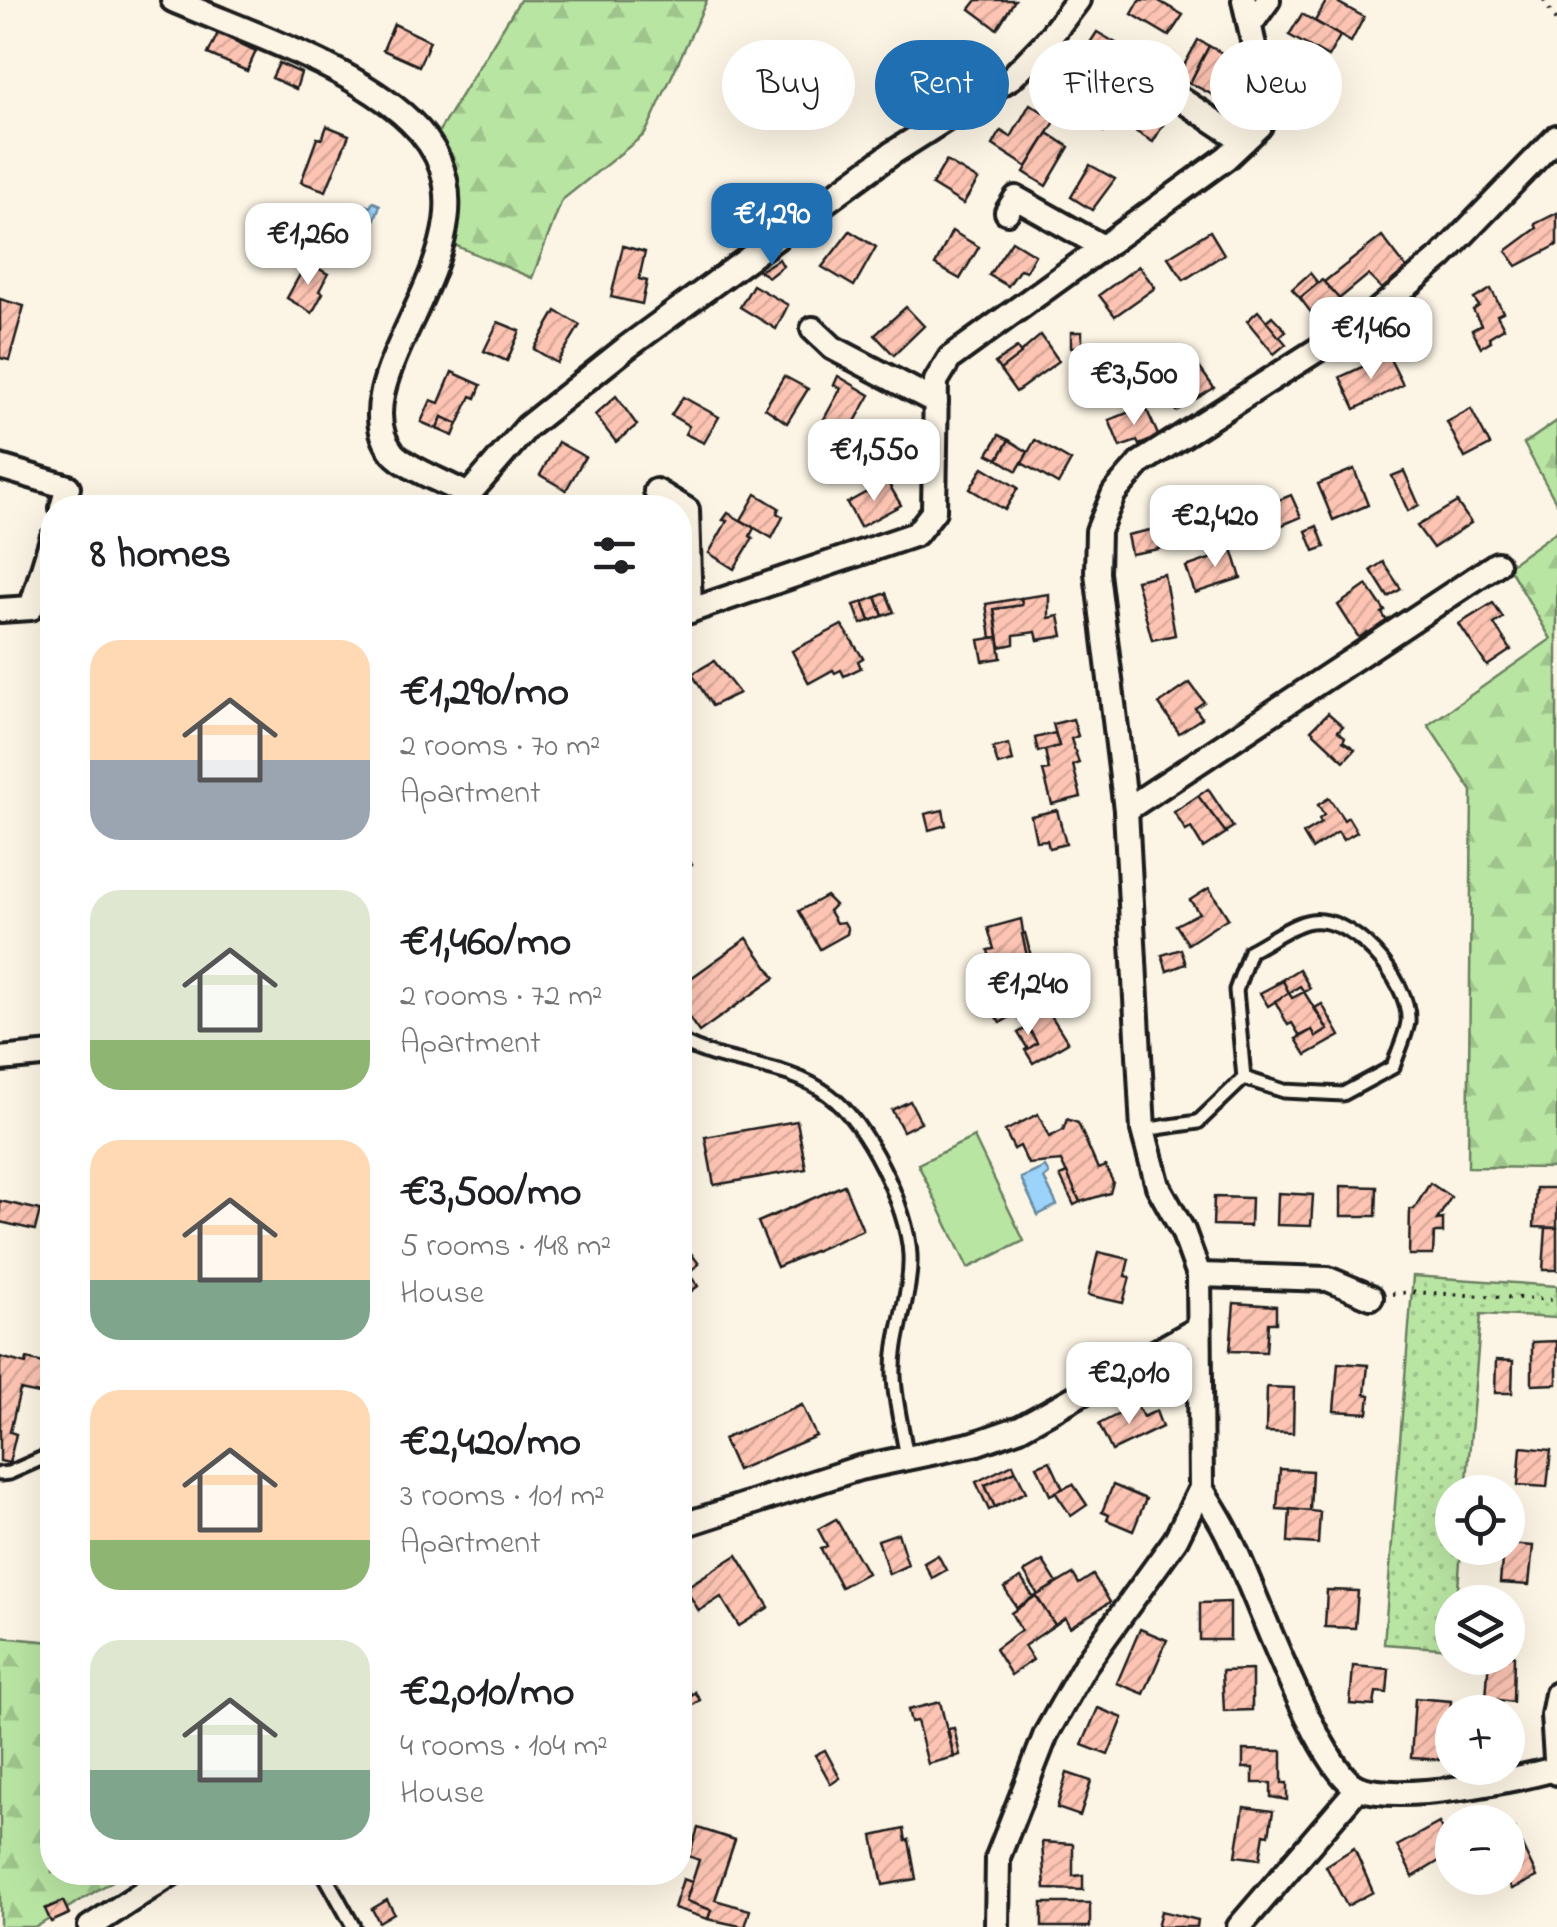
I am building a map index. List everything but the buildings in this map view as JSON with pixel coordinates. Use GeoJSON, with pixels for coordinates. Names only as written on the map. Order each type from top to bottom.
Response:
{"type":"FeatureCollection","features":[{"type":"Feature","properties":{"kind":"street"},"geometry":{"type":"LineString","coordinates":[[173,0],[376,92],[413,123],[434,150],[447,190],[446,232],[429,284],[378,404],[382,436],[396,457],[453,495]]}},
{"type":"Feature","properties":{"kind":"street"},"geometry":{"type":"LineString","coordinates":[[466,495],[527,428],[626,348],[891,154],[1012,77],[1046,42],[1078,0]]}},
{"type":"Feature","properties":{"kind":"street"},"geometry":{"type":"LineString","coordinates":[[692,611],[916,534],[934,511],[936,381],[950,358],[1226,158],[1260,126],[1266,100],[1244,0]]}},
{"type":"Feature","properties":{"kind":"street"},"geometry":{"type":"LineString","coordinates":[[1250,26],[1268,0]]}},
{"type":"Feature","properties":{"kind":"street"},"geometry":{"type":"LineString","coordinates":[[1190,105],[1244,141]]}},
{"type":"Feature","properties":{"kind":"street"},"geometry":{"type":"LineString","coordinates":[[997,1927],[998,1857],[1046,1734],[1085,1665],[1176,1539],[1201,1488],[1200,1275],[1183,1230],[1158,1186],[1143,1130],[1126,810],[1097,574],[1098,531],[1114,493],[1140,463],[1375,313],[1441,258],[1557,137]]}},
{"type":"Feature","properties":{"kind":"street"},"geometry":{"type":"LineString","coordinates":[[1007,212],[1016,198],[1103,248]]}},
{"type":"Feature","properties":{"kind":"street"},"geometry":{"type":"LineString","coordinates":[[813,329],[834,348],[936,402]]}},
{"type":"Feature","properties":{"kind":"street"},"geometry":{"type":"LineString","coordinates":[[0,466],[68,487],[66,495]]}},
{"type":"Feature","properties":{"kind":"street"},"geometry":{"type":"LineString","coordinates":[[656,491],[663,495]]}},
{"type":"Feature","properties":{"kind":"street"},"geometry":{"type":"LineString","coordinates":[[1126,810],[1497,564]]}},
{"type":"Feature","properties":{"kind":"street"},"geometry":{"type":"LineString","coordinates":[[0,610],[31,608],[40,578]]}},
{"type":"Feature","properties":{"kind":"street"},"geometry":{"type":"LineString","coordinates":[[0,1058],[40,1055]]}},
{"type":"Feature","properties":{"kind":"street"},"geometry":{"type":"LineString","coordinates":[[1200,1275],[1328,1279],[1371,1297]]}},
{"type":"Feature","properties":{"kind":"street"},"geometry":{"type":"LineString","coordinates":[[692,1522],[840,1473],[974,1444],[1020,1428],[1199,1328]]}},
{"type":"Feature","properties":{"kind":"street"},"geometry":{"type":"LineString","coordinates":[[1201,1488],[1231,1540],[1317,1734],[1340,1774],[1358,1788],[1408,1793],[1556,1771],[1553,1716],[1557,1694]]}},
{"type":"Feature","properties":{"kind":"street"},"geometry":{"type":"LineString","coordinates":[[1239,1927],[1358,1788]]}},
{"type":"Feature","properties":{"kind":"street"},"geometry":{"type":"LineString","coordinates":[[90,1927],[154,1885]]}},
{"type":"Feature","properties":{"kind":"lane"},"geometry":{"type":"LineString","coordinates":[[1307,922],[1333,922],[1374,950],[1398,984],[1408,1021],[1393,1067],[1343,1094],[1284,1090],[1244,1078],[1236,990],[1250,951],[1307,922]]}},
{"type":"Feature","properties":{"kind":"lane"},"geometry":{"type":"LineString","coordinates":[[692,1048],[784,1070],[830,1095],[862,1129],[898,1204],[910,1254],[894,1374],[907,1458]]}},
{"type":"Feature","properties":{"kind":"lane"},"geometry":{"type":"LineString","coordinates":[[1143,1130],[1198,1122],[1244,1078]]}},
{"type":"Feature","properties":{"kind":"lane"},"geometry":{"type":"LineString","coordinates":[[0,1474],[40,1459]]}},
{"type":"Feature","properties":{"kind":"lane"},"geometry":{"type":"LineString","coordinates":[[330,1885],[353,1926]]}},
{"type":"Feature","properties":{"kind":"path"},"geometry":{"type":"LineString","coordinates":[[1544,0],[1557,23]]}},
{"type":"Feature","properties":{"kind":"path"},"geometry":{"type":"LineString","coordinates":[[1371,1297],[1412,1292],[1557,1300]]}},
{"type":"Feature","properties":{"kind":"green space"},"geometry":{"type":"Polygon","coordinates":[[[520,0],[707,0],[645,134],[562,200],[532,278],[452,244],[458,188],[436,136],[520,0]]]}},
{"type":"Feature","properties":{"kind":"green space"},"geometry":{"type":"Polygon","coordinates":[[[1557,421],[1557,504],[1524,444],[1557,421]]]}},
{"type":"Feature","properties":{"kind":"green space"},"geometry":{"type":"Polygon","coordinates":[[[1557,531],[1557,1168],[1468,1167],[1472,791],[1428,725],[1551,639],[1508,566],[1557,531]]]}},
{"type":"Feature","properties":{"kind":"green space"},"geometry":{"type":"Polygon","coordinates":[[[974,1137],[1024,1241],[968,1268],[918,1164],[974,1137]]]}},
{"type":"Feature","properties":{"kind":"green space"},"geometry":{"type":"Polygon","coordinates":[[[1413,1276],[1557,1286],[1557,1318],[1481,1314],[1467,1475],[1435,1475],[1435,1565],[1460,1565],[1458,1585],[1435,1585],[1435,1648],[1384,1644],[1413,1276]]]}},
{"type":"Feature","properties":{"kind":"green space"},"geometry":{"type":"Polygon","coordinates":[[[0,1637],[40,1641],[40,1885],[106,1885],[36,1927],[0,1927],[0,1637]]]}},
{"type":"Feature","properties":{"kind":"water"},"geometry":{"type":"Polygon","coordinates":[[[373,202],[380,205],[366,243],[350,237],[362,204],[370,207],[373,202]]]}},
{"type":"Feature","properties":{"kind":"water"},"geometry":{"type":"Polygon","coordinates":[[[1045,1167],[1049,1174],[1044,1178],[1057,1205],[1038,1215],[1021,1178],[1045,1167]]]}}]}
